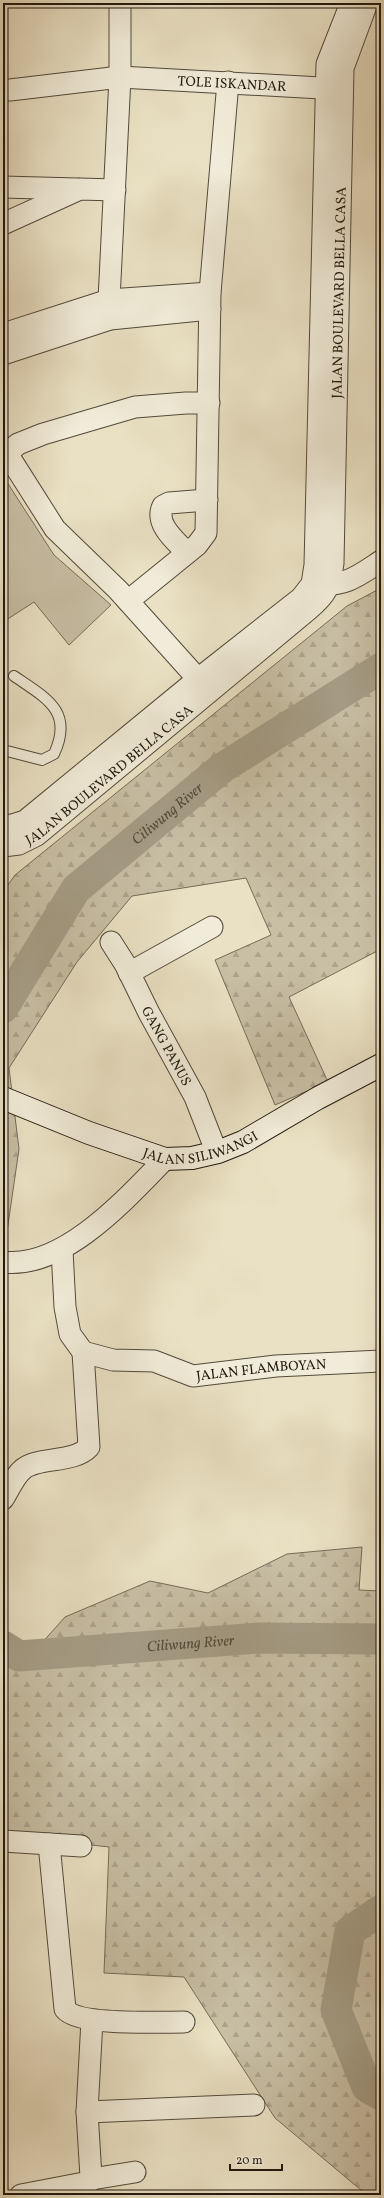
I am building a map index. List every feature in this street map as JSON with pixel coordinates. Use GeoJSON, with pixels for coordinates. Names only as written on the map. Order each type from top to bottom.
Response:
{"type":"FeatureCollection","features":[{"type":"Feature","properties":{"kind":"main road","name":"JALAN SILIWANGI"},"geometry":{"type":"LineString","coordinates":[[7,1100],[89,1133],[165,1159],[192,1158],[218,1152],[243,1142],[318,1098],[381,1065]]}},
{"type":"Feature","properties":{"kind":"street"},"geometry":{"type":"LineString","coordinates":[[109,309],[120,77],[120,3]]}},
{"type":"Feature","properties":{"kind":"street","name":"JALAN BOULEVARD BELLA CASA"},"geometry":{"type":"LineString","coordinates":[[3,846],[19,844],[31,828],[204,685],[320,600],[321,585],[333,563],[334,88],[327,64],[351,3]]}},
{"type":"Feature","properties":{"kind":"street","name":"JALAN BOULEVARD BELLA CASA"},"geometry":{"type":"LineString","coordinates":[[334,88],[344,68],[367,3]]}},
{"type":"Feature","properties":{"kind":"street","name":"TOLE ISKANDAR"},"geometry":{"type":"LineString","coordinates":[[3,90],[120,77],[334,88]]}},
{"type":"Feature","properties":{"kind":"street"},"geometry":{"type":"LineString","coordinates":[[128,601],[197,545],[206,533],[210,301],[228,82]]}},
{"type":"Feature","properties":{"kind":"street"},"geometry":{"type":"LineString","coordinates":[[3,187],[115,190]]}},
{"type":"Feature","properties":{"kind":"street"},"geometry":{"type":"LineString","coordinates":[[3,224],[80,189]]}},
{"type":"Feature","properties":{"kind":"street"},"geometry":{"type":"LineString","coordinates":[[3,334],[109,309],[210,301]]}},
{"type":"Feature","properties":{"kind":"street"},"geometry":{"type":"LineString","coordinates":[[3,354],[109,309]]}},
{"type":"Feature","properties":{"kind":"street"},"geometry":{"type":"LineString","coordinates":[[204,685],[128,601],[55,529],[5,450],[43,434],[135,407],[186,403],[209,403]]}},
{"type":"Feature","properties":{"kind":"street"},"geometry":{"type":"LineString","coordinates":[[187,553],[167,531],[160,519],[159,513],[163,506],[169,503],[207,500]]}},
{"type":"Feature","properties":{"kind":"street"},"geometry":{"type":"LineString","coordinates":[[321,585],[350,581],[381,561]]}},
{"type":"Feature","properties":{"kind":"street","name":"JALAN BOULEVARD BELLA CASA"},"geometry":{"type":"LineString","coordinates":[[3,824],[31,828]]}},
{"type":"Feature","properties":{"kind":"street"},"geometry":{"type":"LineString","coordinates":[[129,973],[212,927]]}},
{"type":"Feature","properties":{"kind":"street","name":"GANG PANUS"},"geometry":{"type":"LineString","coordinates":[[111,942],[195,1097],[218,1152]]}},
{"type":"Feature","properties":{"kind":"street"},"geometry":{"type":"LineString","coordinates":[[3,1262],[38,1258],[62,1250],[121,1205],[165,1159]]}},
{"type":"Feature","properties":{"kind":"street"},"geometry":{"type":"LineString","coordinates":[[3,1499],[22,1470],[33,1465],[82,1454],[89,1447],[83,1352],[70,1334],[65,1307],[62,1250]]}},
{"type":"Feature","properties":{"kind":"street","name":"JALAN FLAMBOYAN"},"geometry":{"type":"LineString","coordinates":[[83,1352],[113,1360],[154,1361],[193,1376],[276,1366],[381,1361]]}},
{"type":"Feature","properties":{"kind":"street"},"geometry":{"type":"LineString","coordinates":[[3,1841],[81,1846]]}},
{"type":"Feature","properties":{"kind":"street"},"geometry":{"type":"LineString","coordinates":[[49,1844],[64,2005],[70,2015],[92,2020],[184,2022]]}},
{"type":"Feature","properties":{"kind":"street"},"geometry":{"type":"LineString","coordinates":[[92,2020],[87,2112],[90,2174],[93,2178]]}},
{"type":"Feature","properties":{"kind":"street"},"geometry":{"type":"LineString","coordinates":[[87,2112],[254,2105]]}},
{"type":"Feature","properties":{"kind":"street"},"geometry":{"type":"LineString","coordinates":[[21,2195],[89,2182],[93,2178],[135,2172]]}},
{"type":"Feature","properties":{"kind":"lane"},"geometry":{"type":"LineString","coordinates":[[3,750],[42,760],[54,754],[61,734],[60,716],[54,706],[14,676]]}},
{"type":"Feature","properties":{"kind":"green space"},"geometry":{"type":"Polygon","coordinates":[[[3,476],[54,555],[111,605],[69,645],[34,602],[3,622],[3,476]]]}},
{"type":"Feature","properties":{"kind":"green space"},"geometry":{"type":"Polygon","coordinates":[[[381,588],[381,949],[289,997],[328,1082],[275,1105],[215,960],[271,935],[246,878],[132,896],[77,962],[9,1068],[19,1149],[3,1259],[3,892],[15,875],[347,606],[381,588]]]}},
{"type":"Feature","properties":{"kind":"green space"},"geometry":{"type":"Polygon","coordinates":[[[362,1547],[359,1590],[381,1591],[381,2195],[367,2195],[275,2118],[184,1977],[104,1973],[109,1847],[3,1835],[3,1628],[32,1654],[65,1617],[150,1581],[208,1593],[287,1554],[362,1547]]]}},
{"type":"Feature","properties":{"kind":"waterway","name":"Ciliwung River"},"geometry":{"type":"LineString","coordinates":[[3,1008],[76,889],[222,768],[381,668]]}},
{"type":"Feature","properties":{"kind":"waterway","name":"Ciliwung River"},"geometry":{"type":"LineString","coordinates":[[3,1646],[19,1656],[259,1638],[381,1639]]}},
{"type":"Feature","properties":{"kind":"waterway","name":"Ciliwung River"},"geometry":{"type":"LineString","coordinates":[[381,1910],[350,1931],[336,2010],[367,2087],[381,2095]]}}]}
